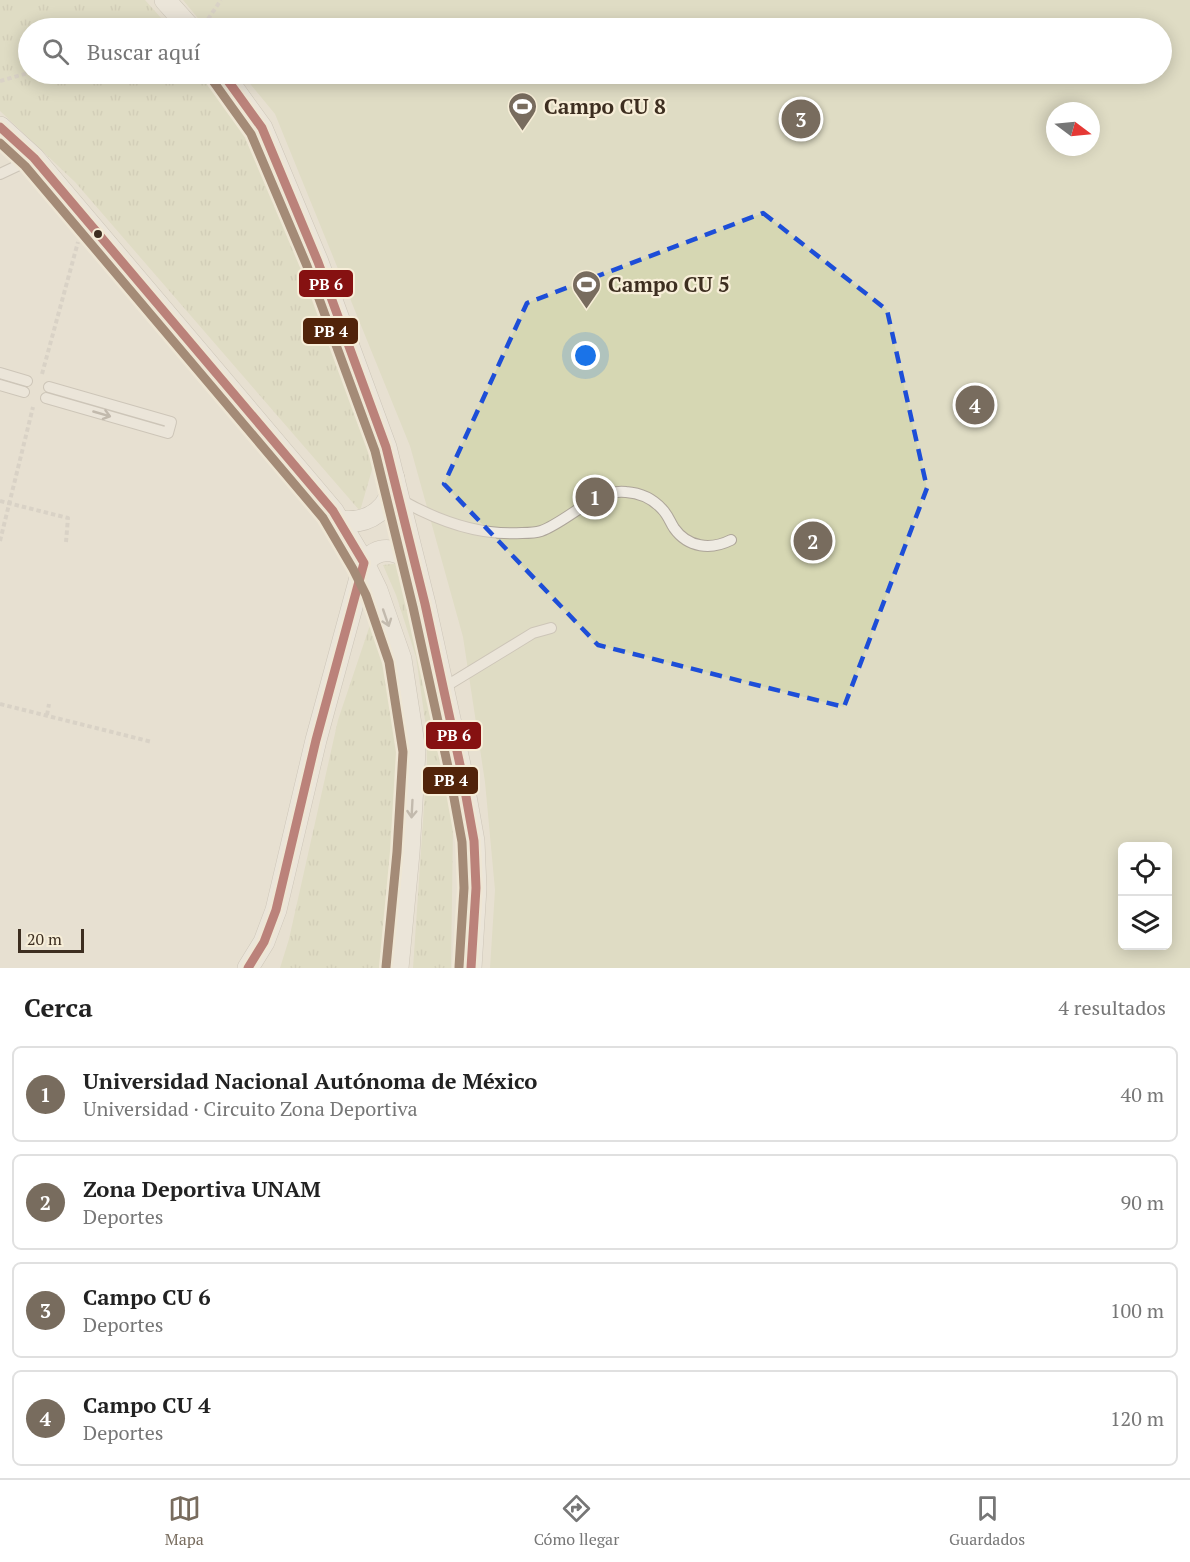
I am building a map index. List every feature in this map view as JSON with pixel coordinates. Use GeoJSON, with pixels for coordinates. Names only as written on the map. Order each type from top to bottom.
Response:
{"type":"FeatureCollection","features":[{"type":"Feature","properties":{"kind":"street"},"geometry":{"type":"LineString","coordinates":[[165,0],[181,18]]}},
{"type":"Feature","properties":{"kind":"street"},"geometry":{"type":"LineString","coordinates":[[230,84],[261,128],[318,262],[386,447],[401,500],[462,774],[474,841],[476,888],[471,968]]}},
{"type":"Feature","properties":{"kind":"street"},"geometry":{"type":"LineString","coordinates":[[0,127],[34,158],[333,510],[377,590],[400,659],[415,751],[409,853],[398,968]]}},
{"type":"Feature","properties":{"kind":"street"},"geometry":{"type":"LineString","coordinates":[[340,521],[352,523],[374,516],[389,499],[394,477]]}},
{"type":"Feature","properties":{"kind":"street"},"geometry":{"type":"LineString","coordinates":[[248,968],[264,942],[276,910],[316,740],[364,564],[370,556],[378,552],[394,551],[411,561],[416,569]]}},
{"type":"Feature","properties":{"kind":"lane"},"geometry":{"type":"LineString","coordinates":[[0,174],[34,158]]}},
{"type":"Feature","properties":{"kind":"lane"},"geometry":{"type":"LineString","coordinates":[[0,373],[25,386],[0,385]]}},
{"type":"Feature","properties":{"kind":"lane"},"geometry":{"type":"LineString","coordinates":[[47,392],[171,422],[168,433],[47,392]]}},
{"type":"Feature","properties":{"kind":"lane"},"geometry":{"type":"LineString","coordinates":[[401,500],[444,521],[491,532],[540,532],[610,492],[624,491],[650,500],[669,518],[675,529],[691,542],[711,546],[731,540]]}},
{"type":"Feature","properties":{"kind":"lane"},"geometry":{"type":"LineString","coordinates":[[442,688],[533,633],[551,628]]}},
{"type":"Feature","properties":{"kind":"lane"},"geometry":{"type":"LineString","coordinates":[[260,968],[276,910]]}},
{"type":"Feature","properties":{"kind":"path"},"geometry":{"type":"LineString","coordinates":[[0,81],[18,76]]}},
{"type":"Feature","properties":{"kind":"path"},"geometry":{"type":"LineString","coordinates":[[0,501],[68,518],[66,542]]}},
{"type":"Feature","properties":{"kind":"path"},"geometry":{"type":"LineString","coordinates":[[0,704],[152,742]]}},
{"type":"Feature","properties":{"kind":"path"},"geometry":{"type":"LineString","coordinates":[[46,715],[49,704]]}},
{"type":"Feature","properties":{"kind":"highlighted area"},"geometry":{"type":"Polygon","coordinates":[[[763,213],[887,310],[927,488],[844,707],[598,645],[444,484],[527,303],[763,213]]]}},
{"type":"Feature","properties":{"kind":"green space"},"geometry":{"type":"Polygon","coordinates":[[[0,0],[145,0],[161,18],[18,18],[18,84],[215,84],[274,189],[305,266],[316,306],[376,456],[360,511],[75,182],[0,111],[0,0]]]}},
{"type":"Feature","properties":{"kind":"green space"},"geometry":{"type":"Polygon","coordinates":[[[183,0],[1190,0],[1190,968],[490,968],[495,890],[485,782],[463,637],[410,446],[275,114],[250,84],[1172,84],[1172,18],[198,18],[183,0]]]}},
{"type":"Feature","properties":{"kind":"green space"},"geometry":{"type":"Polygon","coordinates":[[[401,563],[435,720],[453,827],[451,968],[413,968],[427,762],[426,727],[416,657],[396,595],[383,565],[401,563]]]}},
{"type":"Feature","properties":{"kind":"green space"},"geometry":{"type":"Polygon","coordinates":[[[373,616],[401,741],[392,892],[383,968],[280,968],[289,939],[338,720],[373,616]]]}},
{"type":"Feature","properties":{"kind":"transit line"},"geometry":{"type":"LineString","coordinates":[[215,84],[251,134],[307,266],[375,451],[413,607],[462,842],[464,888],[459,967]]}},
{"type":"Feature","properties":{"kind":"transit line"},"geometry":{"type":"LineString","coordinates":[[230,84],[262,128],[318,262],[386,447],[425,604],[462,774],[474,841],[476,888],[471,968]]}},
{"type":"Feature","properties":{"kind":"transit line"},"geometry":{"type":"LineString","coordinates":[[0,127],[34,158],[333,511],[364,563],[316,740],[276,910],[264,942],[248,968]]}},
{"type":"Feature","properties":{"kind":"transit line"},"geometry":{"type":"LineString","coordinates":[[0,143],[25,166],[323,518],[366,595],[389,662],[403,752],[397,852],[386,967]]}},
{"type":"Feature","properties":{"kind":"place","name":"Campo CU 6"},"geometry":{"type":"Point","coordinates":[801,119]}},
{"type":"Feature","properties":{"kind":"place","name":"Campo CU 8"},"geometry":{"type":"Point","coordinates":[523,132]}},
{"type":"Feature","properties":{"kind":"place","name":"Campo CU 5"},"geometry":{"type":"Point","coordinates":[587,310]}},
{"type":"Feature","properties":{"kind":"place","name":"Campo CU 4"},"geometry":{"type":"Point","coordinates":[975,405]}},
{"type":"Feature","properties":{"kind":"place","name":"Universidad Nacional Autónoma de México"},"geometry":{"type":"Point","coordinates":[595,497]}},
{"type":"Feature","properties":{"kind":"place","name":"Zona Deportiva UNAM"},"geometry":{"type":"Point","coordinates":[813,541]}}]}
